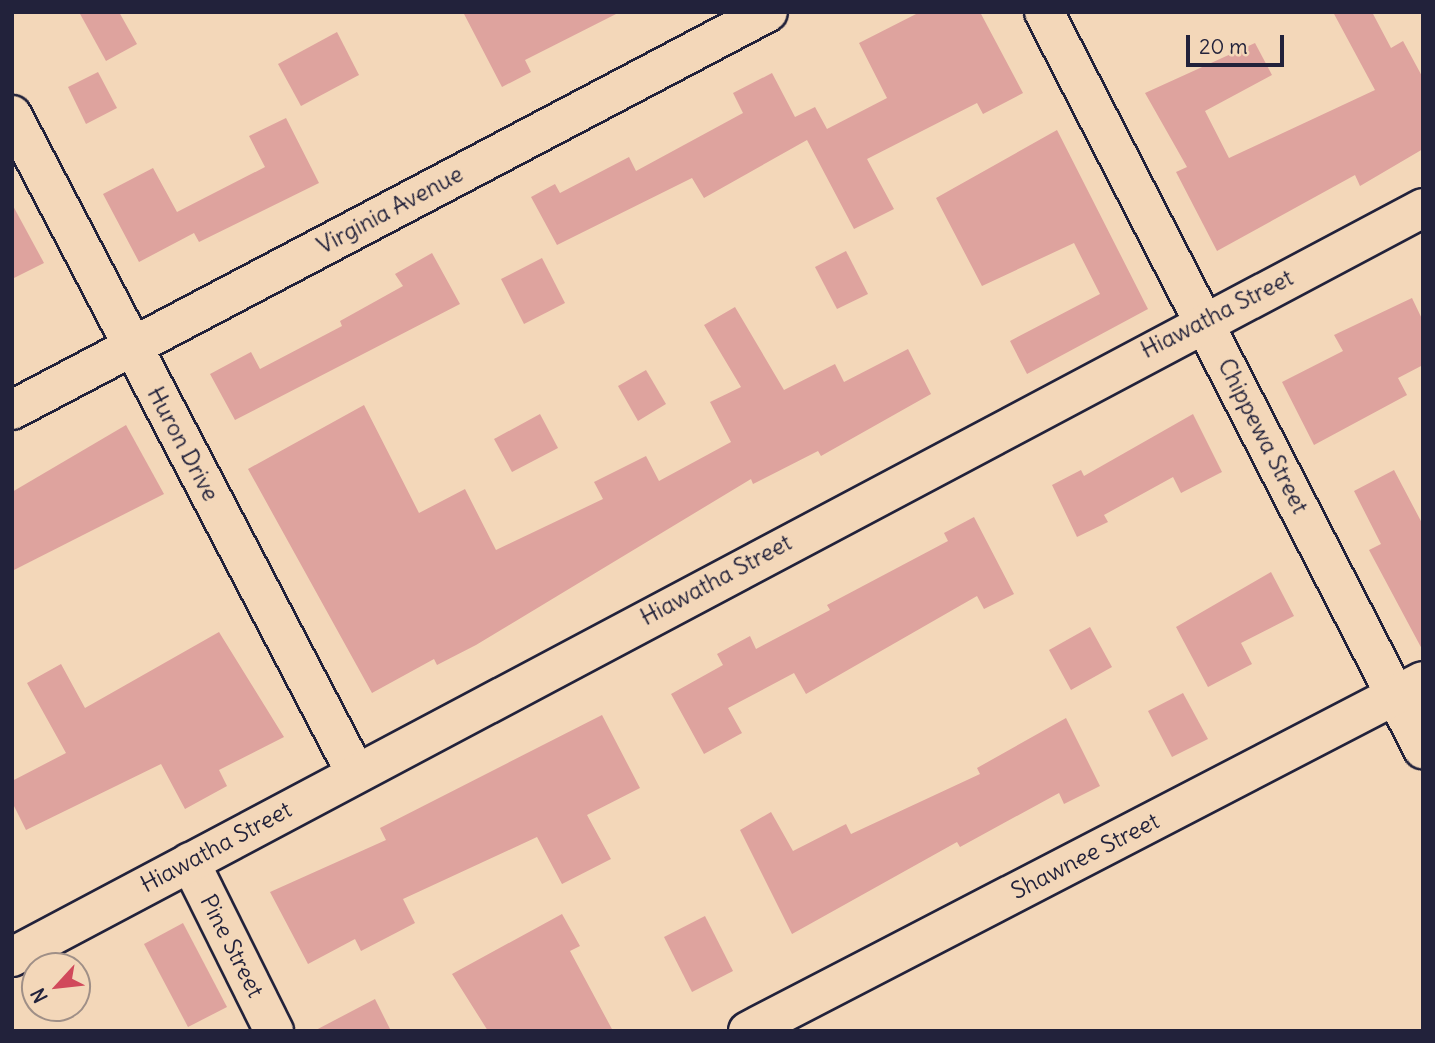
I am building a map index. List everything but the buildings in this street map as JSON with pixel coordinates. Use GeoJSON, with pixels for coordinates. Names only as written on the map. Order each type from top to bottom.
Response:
{"type":"FeatureCollection","features":[{"type":"Feature","properties":{"kind":"street","name":"Virginia Avenue"},"geometry":{"type":"LineString","coordinates":[[12,410],[768,12]]}},
{"type":"Feature","properties":{"kind":"street","name":"Chippewa Street"},"geometry":{"type":"LineString","coordinates":[[1044,12],[1205,319],[1408,688],[1423,749]]}},
{"type":"Feature","properties":{"kind":"street","name":"Huron Drive"},"geometry":{"type":"LineString","coordinates":[[12,115],[355,772]]}},
{"type":"Feature","properties":{"kind":"street","name":"Hiawatha Street"},"geometry":{"type":"LineString","coordinates":[[12,957],[1205,319],[1423,208]]}},
{"type":"Feature","properties":{"kind":"street","name":"Shawnee Street"},"geometry":{"type":"LineString","coordinates":[[748,1031],[1408,688]]}},
{"type":"Feature","properties":{"kind":"street","name":"Pine Street"},"geometry":{"type":"LineString","coordinates":[[190,862],[274,1031]]}}]}
